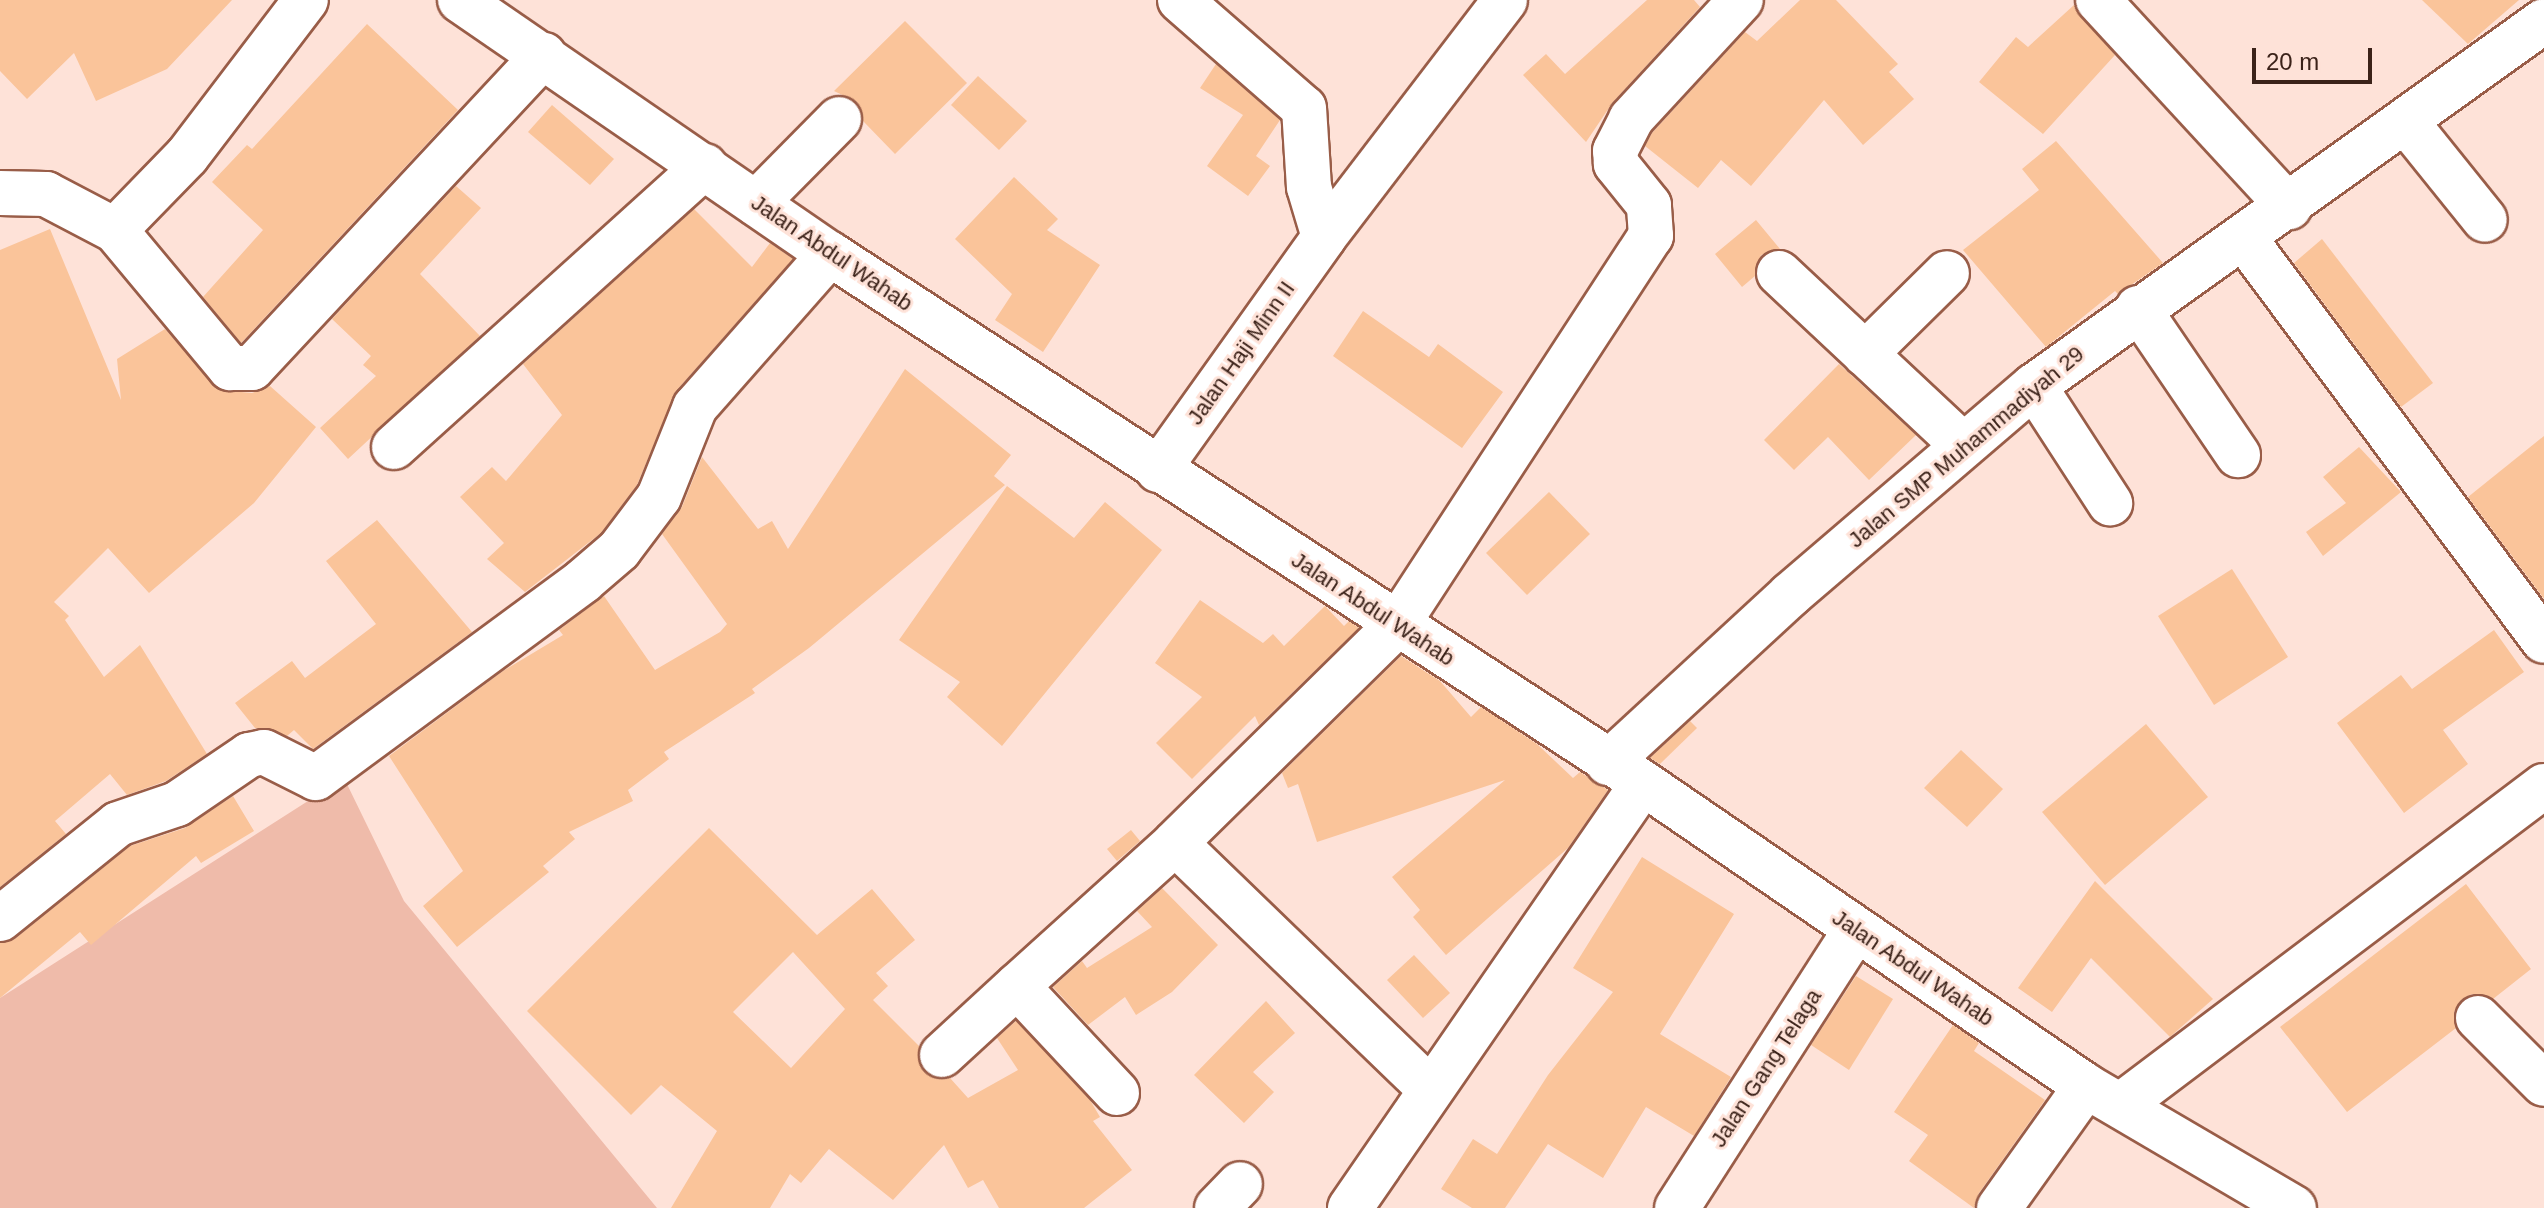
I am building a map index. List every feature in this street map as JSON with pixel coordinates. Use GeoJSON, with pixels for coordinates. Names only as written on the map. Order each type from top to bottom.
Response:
{"type":"FeatureCollection","features":[{"type":"Feature","properties":{"kind":"street"},"geometry":{"type":"LineString","coordinates":[[115,230],[187,156],[306,0]]}},
{"type":"Feature","properties":{"kind":"street","name":"Jalan Abdul Wahab"},"geometry":{"type":"LineString","coordinates":[[460,0],[830,254],[1625,773],[2103,1096],[2236,1194],[2294,1208]]}},
{"type":"Feature","properties":{"kind":"street"},"geometry":{"type":"LineString","coordinates":[[1180,0],[1304,108],[1309,187],[1324,237]]}},
{"type":"Feature","properties":{"kind":"street","name":"Jalan Haji Minn II"},"geometry":{"type":"LineString","coordinates":[[1158,470],[1324,237],[1505,0]]}},
{"type":"Feature","properties":{"kind":"street"},"geometry":{"type":"LineString","coordinates":[[942,1055],[1175,843],[1397,625],[1651,236],[1649,205],[1616,164],[1615,151],[1631,119],[1741,0]]}},
{"type":"Feature","properties":{"kind":"street"},"geometry":{"type":"LineString","coordinates":[[2113,5],[2289,207]]}},
{"type":"Feature","properties":{"kind":"street","name":"Jalan SMP Muhammadiyah 29"},"geometry":{"type":"LineString","coordinates":[[1350,1208],[1430,1089],[1625,773],[1962,444],[2138,308],[2289,207],[2544,21]]}},
{"type":"Feature","properties":{"kind":"street"},"geometry":{"type":"LineString","coordinates":[[0,193],[46,194],[115,230],[230,368],[252,368],[544,55]]}},
{"type":"Feature","properties":{"kind":"street"},"geometry":{"type":"LineString","coordinates":[[756,203],[839,119]]}},
{"type":"Feature","properties":{"kind":"street"},"geometry":{"type":"LineString","coordinates":[[2407,123],[2485,220]]}},
{"type":"Feature","properties":{"kind":"street"},"geometry":{"type":"LineString","coordinates":[[394,447],[705,166]]}},
{"type":"Feature","properties":{"kind":"street"},"geometry":{"type":"LineString","coordinates":[[2244,238],[2544,641]]}},
{"type":"Feature","properties":{"kind":"street"},"geometry":{"type":"LineString","coordinates":[[0,919],[118,824],[177,804],[249,755],[264,752],[316,778],[583,581],[619,550],[659,497],[695,407],[830,254]]}},
{"type":"Feature","properties":{"kind":"street"},"geometry":{"type":"LineString","coordinates":[[1779,273],[1962,444]]}},
{"type":"Feature","properties":{"kind":"street"},"geometry":{"type":"LineString","coordinates":[[1865,354],[1947,273]]}},
{"type":"Feature","properties":{"kind":"street"},"geometry":{"type":"LineString","coordinates":[[2138,308],[2238,455]]}},
{"type":"Feature","properties":{"kind":"street"},"geometry":{"type":"LineString","coordinates":[[2034,386],[2110,503]]}},
{"type":"Feature","properties":{"kind":"street"},"geometry":{"type":"LineString","coordinates":[[1999,1208],[2103,1096],[2544,786]]}},
{"type":"Feature","properties":{"kind":"street"},"geometry":{"type":"LineString","coordinates":[[1175,843],[1430,1089]]}},
{"type":"Feature","properties":{"kind":"street","name":"Jalan Gang Telaga"},"geometry":{"type":"LineString","coordinates":[[1677,1208],[1856,929]]}},
{"type":"Feature","properties":{"kind":"street"},"geometry":{"type":"LineString","coordinates":[[1017,986],[1117,1093]]}},
{"type":"Feature","properties":{"kind":"street"},"geometry":{"type":"LineString","coordinates":[[2478,1018],[2544,1084]]}},
{"type":"Feature","properties":{"kind":"shaded area"},"geometry":{"type":"Polygon","coordinates":[[[344,778],[404,901],[657,1208],[0,1208],[0,998],[344,778]]]}},
{"type":"Feature","properties":{"kind":"building"},"geometry":{"type":"Polygon","coordinates":[[[0,0],[232,0],[167,69],[96,101],[74,53],[27,99],[0,71],[0,0]]]}},
{"type":"Feature","properties":{"kind":"building"},"geometry":{"type":"Polygon","coordinates":[[[1647,0],[1694,0],[1700,7],[1613,102],[1586,142],[1523,75],[1546,54],[1565,74],[1647,0]]]}},
{"type":"Feature","properties":{"kind":"building"},"geometry":{"type":"Polygon","coordinates":[[[1800,0],[1836,0],[1898,64],[1889,72],[1914,99],[1863,145],[1824,100],[1751,186],[1721,160],[1698,188],[1645,146],[1652,133],[1745,32],[1757,41],[1800,0]]]}},
{"type":"Feature","properties":{"kind":"building"},"geometry":{"type":"Polygon","coordinates":[[[2422,0],[2519,0],[2468,44],[2422,0]]]}},
{"type":"Feature","properties":{"kind":"building"},"geometry":{"type":"Polygon","coordinates":[[[2074,5],[2115,55],[2043,134],[1979,82],[2016,37],[2028,47],[2074,5]]]}},
{"type":"Feature","properties":{"kind":"building"},"geometry":{"type":"Polygon","coordinates":[[[905,21],[967,83],[895,154],[863,121],[857,102],[834,91],[905,21]]]}},
{"type":"Feature","properties":{"kind":"building"},"geometry":{"type":"Polygon","coordinates":[[[367,24],[458,110],[241,343],[203,297],[263,230],[212,182],[247,145],[252,149],[367,24]]]}},
{"type":"Feature","properties":{"kind":"building"},"geometry":{"type":"Polygon","coordinates":[[[1216,64],[1280,120],[1256,156],[1270,166],[1248,196],[1207,166],[1243,115],[1200,88],[1216,64]]]}},
{"type":"Feature","properties":{"kind":"building"},"geometry":{"type":"Polygon","coordinates":[[[978,76],[1027,121],[999,150],[951,105],[978,76]]]}},
{"type":"Feature","properties":{"kind":"building"},"geometry":{"type":"Polygon","coordinates":[[[552,105],[614,159],[590,185],[528,132],[552,105]]]}},
{"type":"Feature","properties":{"kind":"building"},"geometry":{"type":"Polygon","coordinates":[[[2056,141],[2163,263],[2118,294],[2115,291],[2046,347],[1963,250],[2039,190],[2022,169],[2056,141]]]}},
{"type":"Feature","properties":{"kind":"building"},"geometry":{"type":"Polygon","coordinates":[[[1014,177],[1058,219],[1047,230],[1100,265],[1043,352],[995,320],[1012,294],[955,239],[1014,177]]]}},
{"type":"Feature","properties":{"kind":"building"},"geometry":{"type":"Polygon","coordinates":[[[456,186],[481,208],[420,274],[480,336],[348,459],[320,428],[376,376],[363,365],[371,356],[332,319],[456,186]]]}},
{"type":"Feature","properties":{"kind":"building"},"geometry":{"type":"Polygon","coordinates":[[[694,209],[752,267],[770,243],[793,259],[676,391],[637,485],[601,533],[525,592],[487,559],[504,543],[460,497],[492,467],[506,481],[562,415],[523,364],[694,209]]]}},
{"type":"Feature","properties":{"kind":"building"},"geometry":{"type":"Polygon","coordinates":[[[1756,220],[1780,249],[1761,255],[1755,276],[1742,287],[1715,254],[1756,220]]]}},
{"type":"Feature","properties":{"kind":"building"},"geometry":{"type":"Polygon","coordinates":[[[50,229],[121,400],[117,359],[165,329],[219,390],[252,393],[270,386],[316,427],[254,503],[149,593],[108,548],[54,602],[69,616],[65,620],[104,677],[140,645],[207,754],[166,781],[127,795],[110,774],[55,821],[66,834],[0,887],[0,250],[50,229]]]}},
{"type":"Feature","properties":{"kind":"building"},"geometry":{"type":"Polygon","coordinates":[[[2322,239],[2433,383],[2401,407],[2294,263],[2322,239]]]}},
{"type":"Feature","properties":{"kind":"building"},"geometry":{"type":"Polygon","coordinates":[[[1363,311],[1429,357],[1438,344],[1503,392],[1462,448],[1333,356],[1363,311]]]}},
{"type":"Feature","properties":{"kind":"building"},"geometry":{"type":"Polygon","coordinates":[[[1839,364],[1916,435],[1869,480],[1828,437],[1794,470],[1764,440],[1839,364]]]}},
{"type":"Feature","properties":{"kind":"building"},"geometry":{"type":"Polygon","coordinates":[[[905,369],[1011,455],[994,476],[1005,485],[809,648],[752,689],[755,693],[664,752],[669,759],[628,790],[633,801],[569,832],[575,839],[543,866],[549,872],[457,947],[423,906],[463,871],[389,756],[503,671],[563,635],[559,630],[604,596],[655,670],[720,632],[727,624],[662,534],[682,507],[702,457],[758,529],[772,521],[788,549],[905,369]]]}},
{"type":"Feature","properties":{"kind":"building"},"geometry":{"type":"Polygon","coordinates":[[[2544,436],[2544,599],[2468,497],[2544,436]]]}},
{"type":"Feature","properties":{"kind":"building"},"geometry":{"type":"Polygon","coordinates":[[[2359,447],[2401,492],[2323,556],[2306,532],[2346,503],[2323,477],[2359,447]]]}},
{"type":"Feature","properties":{"kind":"building"},"geometry":{"type":"Polygon","coordinates":[[[1007,486],[1074,538],[1105,502],[1162,550],[1002,746],[947,697],[960,682],[899,640],[1007,486]]]}},
{"type":"Feature","properties":{"kind":"building"},"geometry":{"type":"Polygon","coordinates":[[[1549,492],[1590,534],[1527,595],[1486,553],[1549,492]]]}},
{"type":"Feature","properties":{"kind":"building"},"geometry":{"type":"Polygon","coordinates":[[[377,520],[472,632],[313,749],[294,730],[287,736],[255,728],[235,703],[292,661],[305,678],[376,624],[326,561],[377,520]]]}},
{"type":"Feature","properties":{"kind":"building"},"geometry":{"type":"Polygon","coordinates":[[[2232,569],[2288,657],[2214,705],[2158,616],[2232,569]]]}},
{"type":"Feature","properties":{"kind":"building"},"geometry":{"type":"Polygon","coordinates":[[[1200,600],[1263,643],[1273,634],[1284,646],[1325,606],[1344,626],[1349,621],[1359,628],[1259,725],[1255,716],[1192,779],[1156,743],[1202,697],[1155,663],[1200,600]]]}},
{"type":"Feature","properties":{"kind":"building"},"geometry":{"type":"Polygon","coordinates":[[[2494,630],[2524,672],[2443,730],[2468,764],[2404,813],[2337,723],[2401,675],[2412,689],[2494,630]]]}},
{"type":"Feature","properties":{"kind":"building"},"geometry":{"type":"Polygon","coordinates":[[[1401,656],[1440,681],[1471,717],[1481,707],[1537,744],[1573,778],[1580,772],[1608,790],[1568,848],[1446,955],[1413,917],[1420,910],[1392,877],[1505,780],[1317,842],[1298,784],[1288,788],[1282,773],[1401,656]]]}},
{"type":"Feature","properties":{"kind":"building"},"geometry":{"type":"Polygon","coordinates":[[[1690,721],[1697,728],[1660,764],[1650,758],[1690,721]]]}},
{"type":"Feature","properties":{"kind":"building"},"geometry":{"type":"Polygon","coordinates":[[[2146,724],[2208,797],[2105,885],[2042,812],[2146,724]]]}},
{"type":"Feature","properties":{"kind":"building"},"geometry":{"type":"Polygon","coordinates":[[[1961,750],[2003,789],[1967,827],[1924,788],[1961,750]]]}},
{"type":"Feature","properties":{"kind":"building"},"geometry":{"type":"Polygon","coordinates":[[[233,796],[254,831],[201,863],[196,856],[91,945],[80,932],[0,998],[0,943],[16,938],[130,846],[185,828],[233,796]]]}},
{"type":"Feature","properties":{"kind":"building"},"geometry":{"type":"Polygon","coordinates":[[[709,828],[817,935],[872,889],[915,940],[876,973],[888,986],[873,1000],[919,1046],[924,1072],[950,1078],[968,1098],[1018,1070],[997,1038],[1016,1021],[1090,1100],[1100,1117],[1093,1121],[1132,1170],[1084,1208],[999,1208],[983,1180],[968,1188],[944,1145],[893,1200],[829,1149],[801,1183],[790,1174],[770,1208],[671,1208],[717,1131],[661,1085],[631,1115],[527,1011],[709,828]],[[793,952],[733,1012],[791,1068],[845,1009],[793,952]]]}},
{"type":"Feature","properties":{"kind":"building"},"geometry":{"type":"Polygon","coordinates":[[[1131,830],[1140,841],[1117,861],[1107,849],[1131,830]]]}},
{"type":"Feature","properties":{"kind":"building"},"geometry":{"type":"Polygon","coordinates":[[[1642,857],[1734,914],[1660,1034],[1731,1077],[1694,1136],[1646,1107],[1603,1178],[1548,1144],[1505,1208],[1472,1208],[1441,1189],[1473,1139],[1497,1154],[1548,1075],[1613,992],[1573,968],[1642,857]]]}},
{"type":"Feature","properties":{"kind":"building"},"geometry":{"type":"Polygon","coordinates":[[[2095,881],[2213,999],[2170,1037],[2091,958],[2052,1012],[2018,988],[2095,881]]]}},
{"type":"Feature","properties":{"kind":"building"},"geometry":{"type":"Polygon","coordinates":[[[2466,884],[2531,969],[2493,999],[2472,994],[2461,1000],[2454,1012],[2456,1028],[2347,1112],[2280,1027],[2466,884]]]}},
{"type":"Feature","properties":{"kind":"building"},"geometry":{"type":"Polygon","coordinates":[[[1162,888],[1218,945],[1172,992],[1136,1015],[1125,997],[1088,1025],[1053,987],[1082,961],[1087,968],[1152,927],[1137,911],[1162,888]]]}},
{"type":"Feature","properties":{"kind":"building"},"geometry":{"type":"Polygon","coordinates":[[[1414,955],[1450,993],[1423,1018],[1387,980],[1414,955]]]}},
{"type":"Feature","properties":{"kind":"building"},"geometry":{"type":"Polygon","coordinates":[[[1856,976],[1893,999],[1849,1070],[1811,1045],[1856,976]]]}},
{"type":"Feature","properties":{"kind":"building"},"geometry":{"type":"Polygon","coordinates":[[[1266,1001],[1295,1033],[1253,1072],[1274,1092],[1244,1123],[1194,1075],[1266,1001]]]}},
{"type":"Feature","properties":{"kind":"building"},"geometry":{"type":"Polygon","coordinates":[[[1953,1025],[1979,1043],[1974,1051],[2045,1100],[1979,1193],[1974,1208],[1909,1161],[1928,1135],[1894,1112],[1953,1025]]]}}]}
